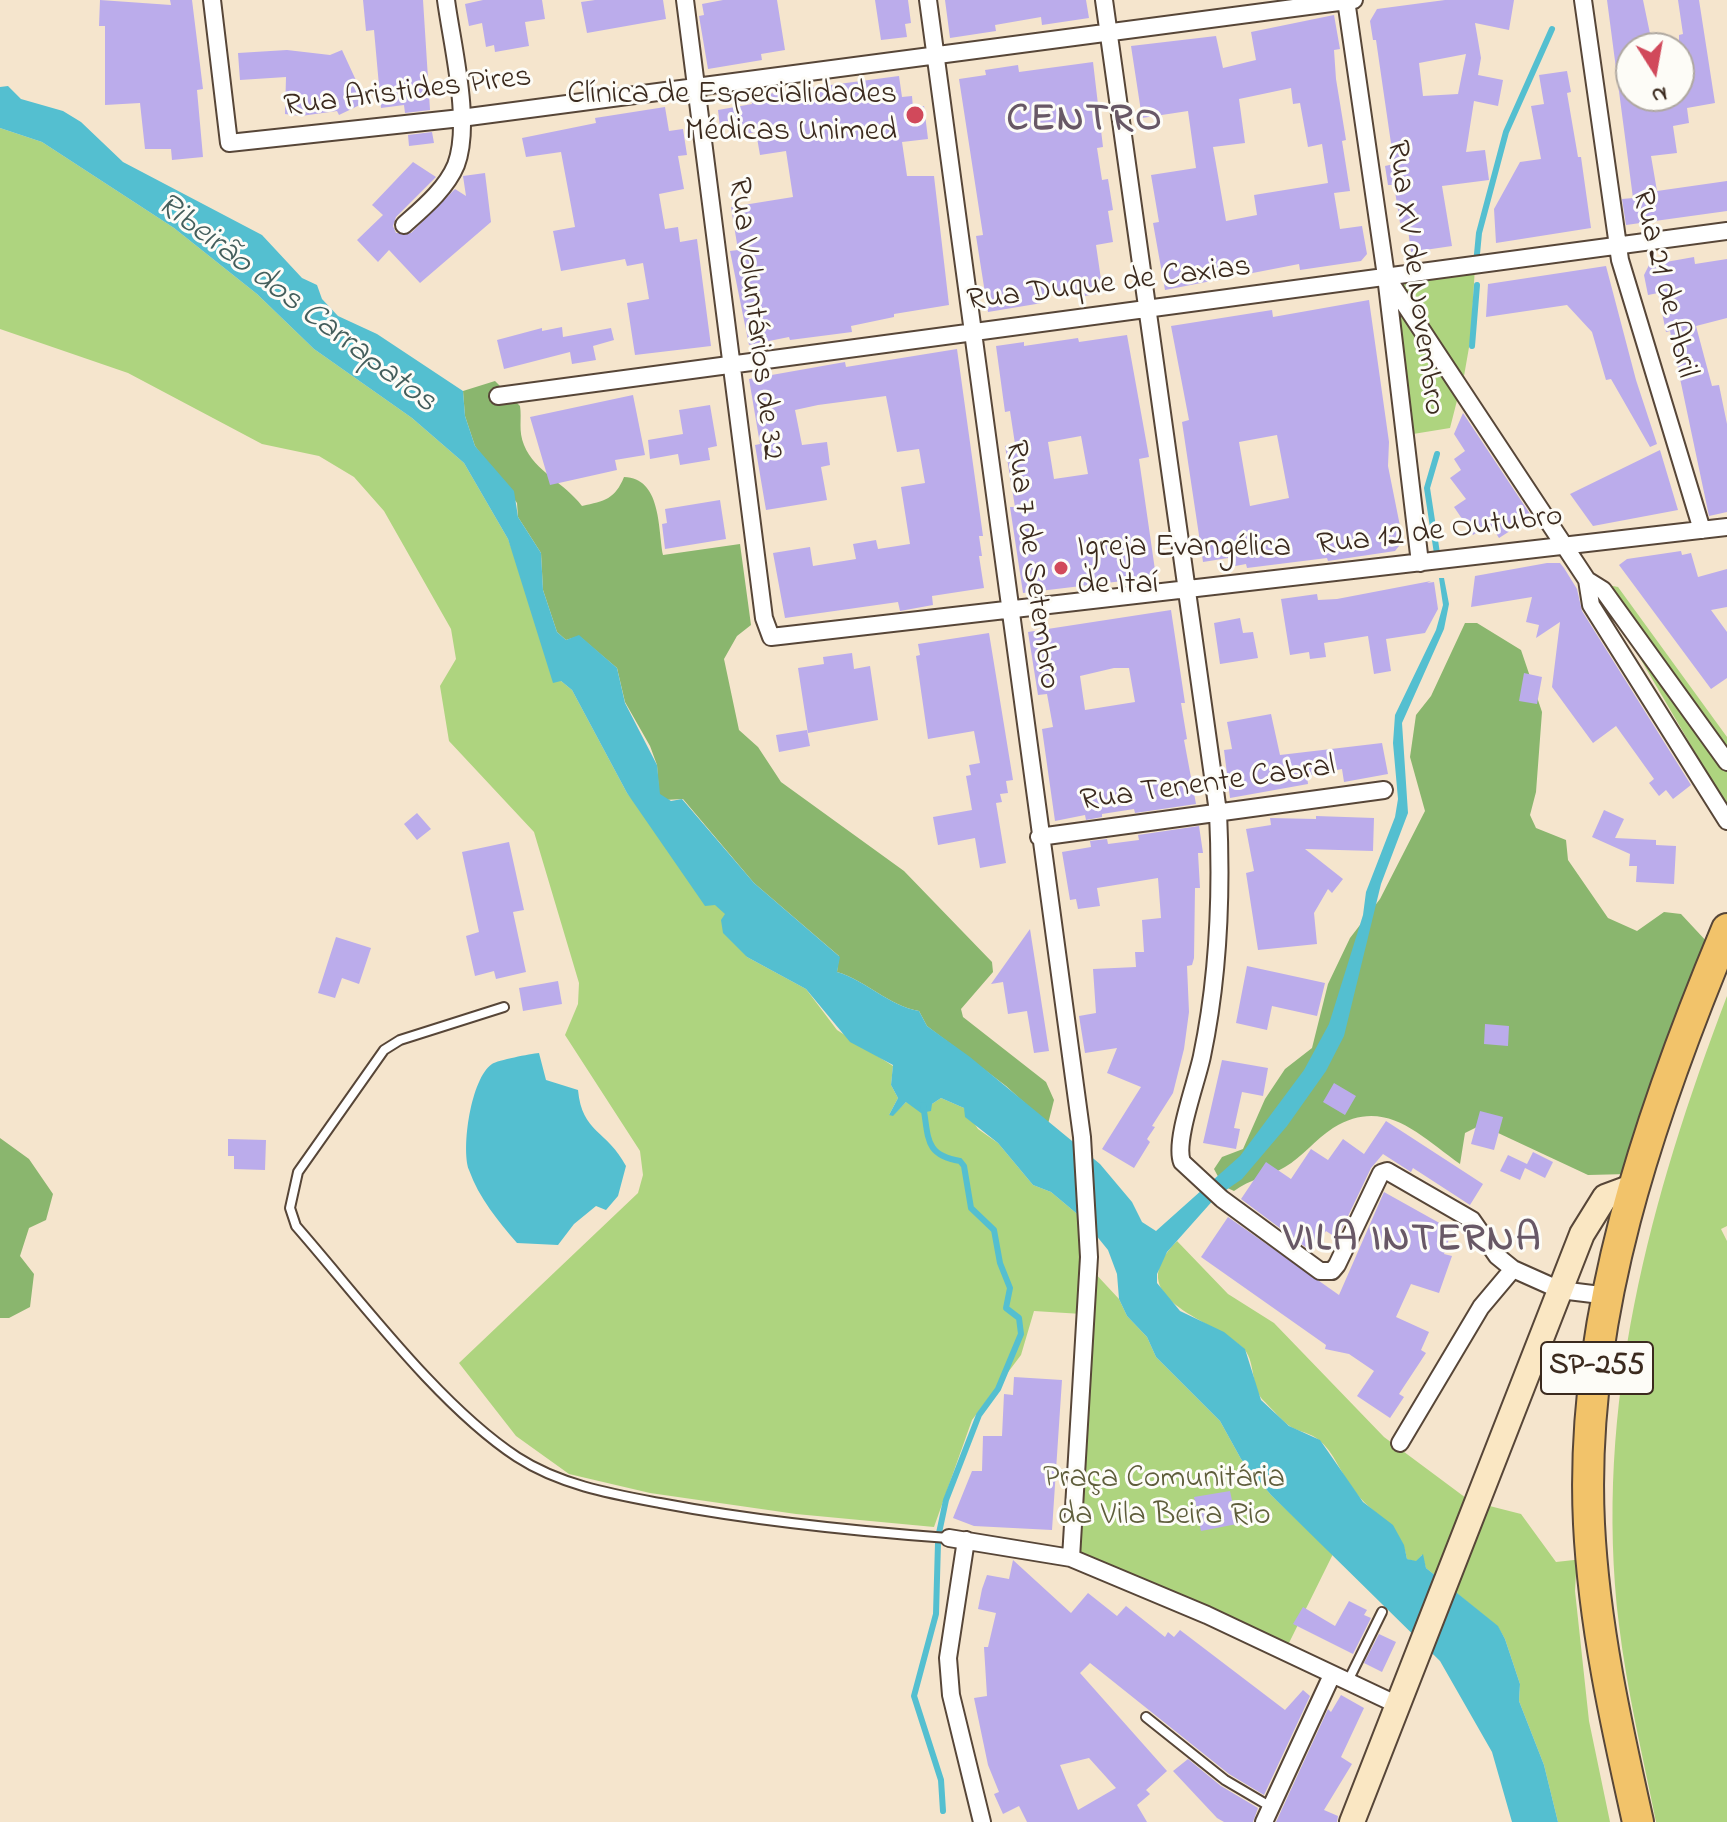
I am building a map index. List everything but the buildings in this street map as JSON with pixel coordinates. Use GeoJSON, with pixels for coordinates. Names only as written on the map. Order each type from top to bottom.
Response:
{"type":"FeatureCollection","features":[{"type":"Feature","properties":{"kind":"highway","name":"SP-255"},"geometry":{"type":"LineString","coordinates":[[1638,1822],[1612,1710],[1589,1524],[1590,1423],[1609,1296],[1632,1187],[1727,929]]}},
{"type":"Feature","properties":{"kind":"street","name":"Rua Aristides Pires"},"geometry":{"type":"LineString","coordinates":[[212,0],[229,143],[461,118],[1349,0]]}},
{"type":"Feature","properties":{"kind":"street"},"geometry":{"type":"LineString","coordinates":[[404,225],[438,192],[455,166],[461,146],[461,118],[446,0]]}},
{"type":"Feature","properties":{"kind":"street","name":"Rua Voluntários de 32"},"geometry":{"type":"LineString","coordinates":[[685,0],[765,626],[767,633],[777,639]]}},
{"type":"Feature","properties":{"kind":"street","name":"Rua 7 de Setembro"},"geometry":{"type":"LineString","coordinates":[[928,0],[1008,613],[1082,1137],[1088,1233],[1087,1287],[1071,1558]]}},
{"type":"Feature","properties":{"kind":"street"},"geometry":{"type":"LineString","coordinates":[[1104,0],[1218,812],[1222,881],[1216,970],[1206,1036],[1180,1142],[1182,1162],[1222,1199],[1326,1273],[1337,1265],[1381,1173],[1387,1171],[1472,1220],[1497,1256],[1513,1269],[1560,1290],[1609,1296]]}},
{"type":"Feature","properties":{"kind":"street","name":"Rua XV de Novembro"},"geometry":{"type":"LineString","coordinates":[[1349,0],[1420,563]]}},
{"type":"Feature","properties":{"kind":"street","name":"Rua 21 de Abril"},"geometry":{"type":"LineString","coordinates":[[1583,0],[1617,244],[1702,530]]}},
{"type":"Feature","properties":{"kind":"street","name":"Rua Duque de Caxias"},"geometry":{"type":"LineString","coordinates":[[498,396],[1727,231]]}},
{"type":"Feature","properties":{"kind":"street"},"geometry":{"type":"LineString","coordinates":[[1386,276],[1567,546],[1587,580],[1591,605],[1727,821]]}},
{"type":"Feature","properties":{"kind":"street","name":"Rua 12 de Outubro"},"geometry":{"type":"LineString","coordinates":[[777,639],[1727,527]]}},
{"type":"Feature","properties":{"kind":"street"},"geometry":{"type":"LineString","coordinates":[[1587,580],[1603,590],[1727,762]]}},
{"type":"Feature","properties":{"kind":"street","name":"Rua Tenente Cabral"},"geometry":{"type":"LineString","coordinates":[[1039,837],[1384,790]]}},
{"type":"Feature","properties":{"kind":"street"},"geometry":{"type":"LineString","coordinates":[[1352,1822],[1400,1706],[1560,1290],[1597,1207],[1615,1191],[1632,1187]]}},
{"type":"Feature","properties":{"kind":"street"},"geometry":{"type":"LineString","coordinates":[[1400,1443],[1481,1307],[1513,1269]]}},
{"type":"Feature","properties":{"kind":"street"},"geometry":{"type":"LineString","coordinates":[[982,1822],[951,1695],[948,1658],[958,1539],[1071,1558],[1207,1615],[1400,1706]]}},
{"type":"Feature","properties":{"kind":"street"},"geometry":{"type":"LineString","coordinates":[[1267,1814],[1340,1678]]}},
{"type":"Feature","properties":{"kind":"lane"},"geometry":{"type":"LineString","coordinates":[[504,1007],[400,1040],[384,1050],[298,1172],[290,1208],[296,1226],[405,1352],[467,1416],[517,1457],[551,1475],[605,1492],[713,1513],[958,1539]]}},
{"type":"Feature","properties":{"kind":"lane"},"geometry":{"type":"LineString","coordinates":[[1340,1678],[1382,1612]]}},
{"type":"Feature","properties":{"kind":"lane"},"geometry":{"type":"LineString","coordinates":[[1146,1717],[1267,1814]]}},
{"type":"Feature","properties":{"kind":"green space"},"geometry":{"type":"Polygon","coordinates":[[[0,128],[42,142],[174,228],[257,294],[314,349],[412,418],[464,463],[508,539],[561,681],[572,690],[627,793],[726,914],[747,957],[806,989],[837,1030],[893,1066],[891,1085],[898,1098],[889,1115],[893,1115],[906,1102],[932,1104],[941,1098],[964,1108],[978,1129],[998,1143],[1033,1185],[1051,1192],[1082,1218],[1082,1314],[1034,1311],[1021,1355],[972,1420],[934,1527],[796,1514],[650,1493],[569,1474],[516,1436],[459,1363],[638,1193],[643,1175],[640,1151],[565,1035],[578,1004],[579,983],[534,832],[449,741],[440,686],[456,659],[451,629],[384,511],[354,477],[319,456],[262,444],[128,373],[0,329],[0,128]]]}},
{"type":"Feature","properties":{"kind":"green space"},"geometry":{"type":"Polygon","coordinates":[[[1475,266],[1471,336],[1464,376],[1389,278],[1475,266]]]}},
{"type":"Feature","properties":{"kind":"green space"},"geometry":{"type":"Polygon","coordinates":[[[1389,284],[1462,381],[1450,428],[1407,435],[1389,284]]]}},
{"type":"Feature","properties":{"kind":"green space"},"geometry":{"type":"Polygon","coordinates":[[[495,381],[520,406],[521,435],[535,463],[582,506],[608,498],[624,477],[636,479],[645,486],[656,506],[663,555],[740,544],[751,625],[737,636],[724,659],[739,730],[758,747],[781,782],[904,871],[992,962],[993,972],[961,1009],[963,1017],[1046,1082],[1054,1100],[1048,1124],[1006,1086],[927,1026],[919,1011],[898,1004],[837,972],[839,956],[754,883],[683,799],[664,800],[659,794],[657,765],[625,702],[617,668],[579,636],[566,640],[557,632],[543,590],[541,553],[518,517],[517,503],[475,446],[465,416],[463,391],[495,381]]]}},
{"type":"Feature","properties":{"kind":"green space"},"geometry":{"type":"Polygon","coordinates":[[[1608,585],[1618,587],[1727,737],[1727,807],[1606,600],[1608,585]]]}},
{"type":"Feature","properties":{"kind":"green space"},"geometry":{"type":"Polygon","coordinates":[[[1465,623],[1477,623],[1521,650],[1542,712],[1536,792],[1530,815],[1536,828],[1566,840],[1568,860],[1608,918],[1637,931],[1664,912],[1681,914],[1708,943],[1628,1174],[1588,1175],[1481,1125],[1465,1133],[1460,1164],[1401,1123],[1369,1116],[1352,1119],[1333,1128],[1285,1167],[1234,1191],[1223,1186],[1214,1169],[1222,1157],[1243,1149],[1265,1099],[1285,1069],[1312,1048],[1328,984],[1350,938],[1380,899],[1425,811],[1410,757],[1416,715],[1431,696],[1465,623]]]}},
{"type":"Feature","properties":{"kind":"green space"},"geometry":{"type":"Polygon","coordinates":[[[1727,996],[1727,1226],[1721,1229],[1727,1241],[1727,1822],[1656,1822],[1619,1625],[1613,1543],[1614,1463],[1621,1383],[1634,1304],[1652,1226],[1699,1072],[1727,996]]]}},
{"type":"Feature","properties":{"kind":"green space"},"geometry":{"type":"Polygon","coordinates":[[[0,1138],[29,1159],[53,1194],[46,1220],[29,1228],[20,1256],[34,1274],[30,1307],[9,1318],[0,1318],[0,1138]]]}},
{"type":"Feature","properties":{"kind":"green space"},"geometry":{"type":"Polygon","coordinates":[[[1177,1241],[1228,1294],[1274,1323],[1384,1437],[1470,1501],[1521,1514],[1556,1562],[1583,1559],[1576,1573],[1575,1591],[1589,1721],[1610,1822],[1558,1822],[1544,1765],[1519,1701],[1520,1684],[1498,1627],[1426,1568],[1422,1555],[1416,1562],[1407,1559],[1399,1537],[1361,1498],[1324,1445],[1313,1436],[1288,1425],[1260,1396],[1250,1359],[1242,1347],[1192,1316],[1163,1292],[1158,1278],[1162,1261],[1177,1241]]]}},
{"type":"Feature","properties":{"kind":"green space","name":"Praça Comunitária da Vila Beira Rio"},"geometry":{"type":"Polygon","coordinates":[[[1092,1270],[1119,1299],[1127,1316],[1147,1337],[1156,1357],[1220,1421],[1241,1459],[1271,1495],[1333,1554],[1285,1651],[1073,1557],[1092,1270]]]}},
{"type":"Feature","properties":{"kind":"water","name":"Ribeirão dos Carrapatos"},"geometry":{"type":"Polygon","coordinates":[[[8,86],[21,99],[63,111],[81,122],[123,162],[262,235],[302,278],[317,285],[322,299],[338,316],[377,334],[463,391],[465,416],[475,446],[514,491],[518,517],[541,553],[543,590],[557,632],[566,640],[579,635],[617,668],[625,703],[657,765],[660,794],[671,801],[682,799],[754,883],[840,957],[837,972],[898,1004],[919,1011],[927,1026],[970,1057],[1100,1164],[1132,1202],[1142,1222],[1156,1231],[1240,1156],[1304,1070],[1329,1024],[1363,915],[1366,892],[1395,817],[1398,799],[1393,743],[1395,715],[1436,630],[1443,605],[1439,578],[1444,578],[1449,604],[1444,629],[1402,723],[1408,813],[1381,884],[1344,1036],[1326,1071],[1287,1126],[1242,1179],[1216,1197],[1167,1252],[1157,1274],[1157,1283],[1180,1311],[1224,1332],[1245,1349],[1261,1400],[1289,1426],[1320,1440],[1363,1502],[1393,1525],[1404,1545],[1407,1559],[1416,1561],[1423,1554],[1426,1568],[1498,1626],[1520,1684],[1519,1701],[1544,1765],[1558,1822],[1512,1822],[1492,1752],[1440,1661],[1271,1495],[1241,1459],[1220,1421],[1156,1357],[1147,1337],[1127,1316],[1119,1299],[1117,1274],[1108,1250],[1082,1218],[1051,1192],[1033,1185],[998,1143],[965,1117],[964,1108],[941,1098],[932,1104],[931,1111],[921,1113],[906,1102],[893,1116],[889,1115],[898,1098],[891,1085],[893,1065],[850,1042],[806,989],[747,957],[723,933],[721,920],[725,914],[715,905],[705,906],[627,793],[572,690],[561,681],[553,683],[508,539],[464,463],[412,418],[314,349],[257,294],[174,228],[42,142],[0,128],[0,87],[8,86]]]}},
{"type":"Feature","properties":{"kind":"water"},"geometry":{"type":"Polygon","coordinates":[[[539,1053],[546,1080],[578,1090],[580,1104],[590,1123],[626,1166],[618,1196],[606,1210],[596,1206],[574,1224],[558,1245],[517,1243],[484,1200],[467,1160],[467,1130],[473,1098],[485,1072],[495,1062],[539,1053]]]}},
{"type":"Feature","properties":{"kind":"waterway"},"geometry":{"type":"LineString","coordinates":[[1477,254],[1479,233],[1506,132],[1552,29]]}},
{"type":"Feature","properties":{"kind":"waterway"},"geometry":{"type":"LineString","coordinates":[[1472,346],[1477,285]]}},
{"type":"Feature","properties":{"kind":"waterway"},"geometry":{"type":"LineString","coordinates":[[1437,454],[1427,488],[1438,560]]}},
{"type":"Feature","properties":{"kind":"waterway"},"geometry":{"type":"LineString","coordinates":[[923,1105],[930,1143],[940,1154],[960,1161],[964,1166],[971,1208],[994,1230],[1000,1263],[1010,1288],[1006,1308],[1019,1318],[1021,1334],[998,1389],[979,1415],[946,1500],[939,1533]]}},
{"type":"Feature","properties":{"kind":"waterway"},"geometry":{"type":"LineString","coordinates":[[938,1543],[936,1614],[914,1696],[941,1780],[943,1811]]}},
{"type":"Feature","properties":{"kind":"place","name":"Clínica de Especialidades Médicas Unimed"},"geometry":{"type":"Point","coordinates":[915,115]}},
{"type":"Feature","properties":{"kind":"place","name":"Igreja Evangélica de Itaí"},"geometry":{"type":"Point","coordinates":[1061,568]}},
{"type":"Feature","properties":{"kind":"district","name":"CENTRO"},"geometry":{"type":"Point","coordinates":[1085,122]}},
{"type":"Feature","properties":{"kind":"district","name":"VILA INTERNA"},"geometry":{"type":"Point","coordinates":[1413,1242]}}]}
